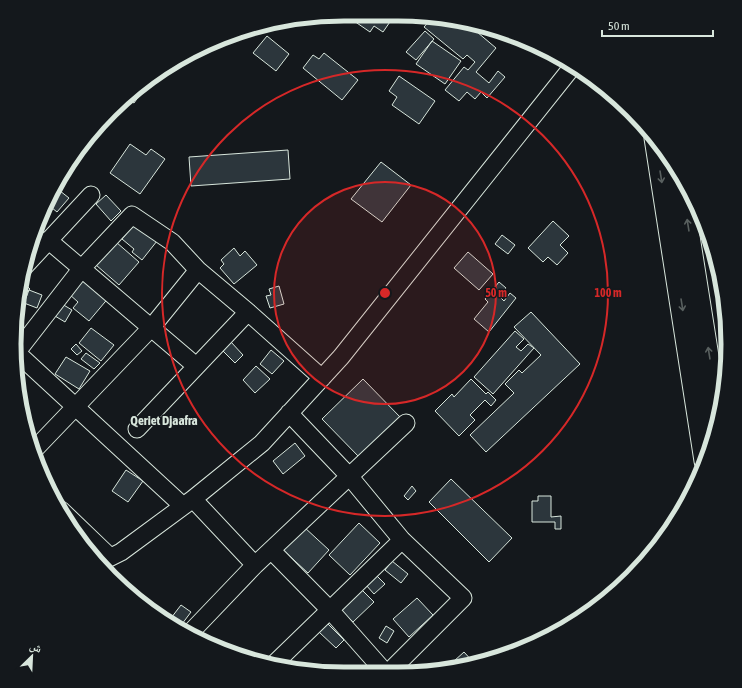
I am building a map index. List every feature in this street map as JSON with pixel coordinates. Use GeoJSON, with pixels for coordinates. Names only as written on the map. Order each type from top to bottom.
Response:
{"type":"FeatureCollection","features":[{"type":"Feature","properties":{"kind":"main road"},"geometry":{"type":"LineString","coordinates":[[657,151],[703,450]]}},
{"type":"Feature","properties":{"kind":"main road"},"geometry":{"type":"LineString","coordinates":[[682,189],[715,404]]}},
{"type":"Feature","properties":{"kind":"street"},"geometry":{"type":"LineString","coordinates":[[94,548],[104,560],[121,552],[188,503],[262,443],[341,357],[570,70]]}},
{"type":"Feature","properties":{"kind":"street"},"geometry":{"type":"LineString","coordinates":[[33,257],[91,195]]}},
{"type":"Feature","properties":{"kind":"street"},"geometry":{"type":"LineString","coordinates":[[21,346],[82,268],[132,215],[172,242],[198,270],[322,378]]}},
{"type":"Feature","properties":{"kind":"street"},"geometry":{"type":"LineString","coordinates":[[48,240],[196,366]]}},
{"type":"Feature","properties":{"kind":"street"},"geometry":{"type":"LineString","coordinates":[[38,446],[151,328],[198,270]]}},
{"type":"Feature","properties":{"kind":"street"},"geometry":{"type":"LineString","coordinates":[[136,429],[248,312]]}},
{"type":"Feature","properties":{"kind":"street"},"geometry":{"type":"LineString","coordinates":[[22,357],[76,407],[188,503],[255,565]]}},
{"type":"Feature","properties":{"kind":"street"},"geometry":{"type":"LineString","coordinates":[[289,413],[350,477],[402,540],[463,598],[394,667]]}},
{"type":"Feature","properties":{"kind":"street"},"geometry":{"type":"LineString","coordinates":[[193,630],[255,565],[406,423]]}},
{"type":"Feature","properties":{"kind":"street"},"geometry":{"type":"LineString","coordinates":[[278,660],[402,540]]}},
{"type":"Feature","properties":{"kind":"street"},"geometry":{"type":"LineString","coordinates":[[271,550],[330,610],[380,667]]}},
{"type":"Feature","properties":{"kind":"building"},"geometry":{"type":"Polygon","coordinates":[[[354,21],[391,21],[383,32],[374,26],[370,32],[354,21]]]}},
{"type":"Feature","properties":{"kind":"building"},"geometry":{"type":"Polygon","coordinates":[[[428,23],[461,27],[478,31],[477,32],[496,48],[476,72],[489,83],[498,71],[505,77],[487,98],[481,92],[475,99],[467,92],[459,101],[445,90],[464,67],[468,70],[475,62],[467,55],[463,59],[424,27],[428,23]]]}},
{"type":"Feature","properties":{"kind":"building"},"geometry":{"type":"Polygon","coordinates":[[[425,31],[434,39],[416,60],[406,52],[425,31]]]}},
{"type":"Feature","properties":{"kind":"building"},"geometry":{"type":"Polygon","coordinates":[[[267,36],[289,54],[276,71],[253,53],[267,36]]]}},
{"type":"Feature","properties":{"kind":"building"},"geometry":{"type":"Polygon","coordinates":[[[432,41],[461,61],[445,84],[416,64],[432,41]]]}},
{"type":"Feature","properties":{"kind":"building"},"geometry":{"type":"Polygon","coordinates":[[[324,53],[358,80],[342,100],[303,68],[313,55],[319,59],[324,53]]]}},
{"type":"Feature","properties":{"kind":"building"},"geometry":{"type":"Polygon","coordinates":[[[399,76],[435,101],[419,124],[392,105],[397,97],[389,91],[399,76]]]}},
{"type":"Feature","properties":{"kind":"building"},"geometry":{"type":"Polygon","coordinates":[[[141,93],[134,103],[131,101],[141,93]]]}},
{"type":"Feature","properties":{"kind":"building"},"geometry":{"type":"Polygon","coordinates":[[[130,144],[146,155],[151,149],[165,159],[140,194],[110,173],[130,144]]]}},
{"type":"Feature","properties":{"kind":"building"},"geometry":{"type":"Polygon","coordinates":[[[288,150],[290,179],[191,186],[189,157],[288,150]]]}},
{"type":"Feature","properties":{"kind":"building"},"geometry":{"type":"Polygon","coordinates":[[[381,162],[411,185],[382,222],[351,199],[381,162]]]}},
{"type":"Feature","properties":{"kind":"building"},"geometry":{"type":"Polygon","coordinates":[[[60,191],[69,198],[57,212],[51,207],[60,191]]]}},
{"type":"Feature","properties":{"kind":"building"},"geometry":{"type":"Polygon","coordinates":[[[106,195],[121,211],[111,221],[96,204],[106,195]]]}},
{"type":"Feature","properties":{"kind":"building"},"geometry":{"type":"Polygon","coordinates":[[[553,221],[569,236],[560,245],[568,253],[557,265],[548,257],[543,262],[528,248],[553,221]]]}},
{"type":"Feature","properties":{"kind":"building"},"geometry":{"type":"Polygon","coordinates":[[[135,223],[157,241],[142,260],[132,252],[134,249],[122,239],[135,223]]]}},
{"type":"Feature","properties":{"kind":"building"},"geometry":{"type":"Polygon","coordinates":[[[502,235],[515,245],[508,254],[495,244],[502,235]]]}},
{"type":"Feature","properties":{"kind":"building"},"geometry":{"type":"Polygon","coordinates":[[[116,242],[139,262],[119,285],[96,265],[116,242]]]}},
{"type":"Feature","properties":{"kind":"building"},"geometry":{"type":"Polygon","coordinates":[[[234,248],[240,256],[245,251],[257,265],[234,284],[220,268],[224,264],[221,260],[234,248]]]}},
{"type":"Feature","properties":{"kind":"building"},"geometry":{"type":"Polygon","coordinates":[[[468,252],[493,274],[479,290],[454,268],[468,252]]]}},
{"type":"Feature","properties":{"kind":"building"},"geometry":{"type":"Polygon","coordinates":[[[85,275],[110,296],[89,321],[73,308],[78,302],[69,294],[85,275]]]}},
{"type":"Feature","properties":{"kind":"building"},"geometry":{"type":"Polygon","coordinates":[[[499,282],[506,288],[499,296],[504,301],[510,293],[516,298],[489,332],[474,319],[488,302],[485,299],[499,282]]]}},
{"type":"Feature","properties":{"kind":"building"},"geometry":{"type":"Polygon","coordinates":[[[26,285],[30,289],[25,294],[26,285]]]}},
{"type":"Feature","properties":{"kind":"building"},"geometry":{"type":"Polygon","coordinates":[[[279,286],[284,304],[270,308],[266,296],[271,295],[269,289],[279,286]]]}},
{"type":"Feature","properties":{"kind":"building"},"geometry":{"type":"Polygon","coordinates":[[[29,290],[42,295],[37,308],[24,303],[29,290]]]}},
{"type":"Feature","properties":{"kind":"building"},"geometry":{"type":"Polygon","coordinates":[[[62,304],[72,310],[65,322],[55,316],[62,304]]]}},
{"type":"Feature","properties":{"kind":"building"},"geometry":{"type":"Polygon","coordinates":[[[531,312],[580,364],[486,452],[470,435],[514,393],[505,384],[519,370],[522,373],[541,355],[514,327],[531,312]]]}},
{"type":"Feature","properties":{"kind":"building"},"geometry":{"type":"Polygon","coordinates":[[[91,328],[114,345],[101,361],[79,343],[91,328]]]}},
{"type":"Feature","properties":{"kind":"building"},"geometry":{"type":"Polygon","coordinates":[[[515,331],[524,339],[516,347],[521,351],[528,344],[534,348],[493,394],[474,377],[515,331]]]}},
{"type":"Feature","properties":{"kind":"building"},"geometry":{"type":"Polygon","coordinates":[[[231,342],[243,355],[235,363],[223,351],[231,342]]]}},
{"type":"Feature","properties":{"kind":"building"},"geometry":{"type":"Polygon","coordinates":[[[76,344],[82,351],[77,355],[71,349],[76,344]]]}},
{"type":"Feature","properties":{"kind":"building"},"geometry":{"type":"Polygon","coordinates":[[[271,350],[284,361],[272,374],[260,364],[271,350]]]}},
{"type":"Feature","properties":{"kind":"building"},"geometry":{"type":"Polygon","coordinates":[[[86,353],[100,363],[94,369],[81,359],[86,353]]]}},
{"type":"Feature","properties":{"kind":"building"},"geometry":{"type":"Polygon","coordinates":[[[66,357],[90,371],[79,389],[55,374],[66,357]]]}},
{"type":"Feature","properties":{"kind":"building"},"geometry":{"type":"Polygon","coordinates":[[[256,366],[270,379],[255,393],[243,380],[256,366]]]}},
{"type":"Feature","properties":{"kind":"building"},"geometry":{"type":"Polygon","coordinates":[[[363,379],[401,418],[360,458],[322,419],[363,379]]]}},
{"type":"Feature","properties":{"kind":"building"},"geometry":{"type":"Polygon","coordinates":[[[471,379],[486,394],[488,392],[496,400],[491,406],[485,400],[470,415],[475,420],[459,436],[435,411],[452,394],[454,397],[471,379]]]}},
{"type":"Feature","properties":{"kind":"building"},"geometry":{"type":"Polygon","coordinates":[[[295,443],[305,456],[283,474],[273,461],[295,443]]]}},
{"type":"Feature","properties":{"kind":"building"},"geometry":{"type":"Polygon","coordinates":[[[126,470],[143,481],[128,502],[112,491],[126,470]]]}},
{"type":"Feature","properties":{"kind":"building"},"geometry":{"type":"Polygon","coordinates":[[[451,479],[512,538],[489,562],[429,502],[451,479]]]}},
{"type":"Feature","properties":{"kind":"building"},"geometry":{"type":"Polygon","coordinates":[[[412,486],[416,491],[408,500],[404,496],[412,486]]]}},
{"type":"Feature","properties":{"kind":"building"},"geometry":{"type":"Polygon","coordinates":[[[538,496],[551,496],[551,517],[561,516],[561,529],[555,529],[555,522],[532,522],[532,501],[538,501],[538,496]]]}},
{"type":"Feature","properties":{"kind":"building"},"geometry":{"type":"Polygon","coordinates":[[[359,523],[380,543],[350,575],[329,555],[359,523]]]}},
{"type":"Feature","properties":{"kind":"building"},"geometry":{"type":"Polygon","coordinates":[[[304,527],[329,550],[308,573],[283,550],[304,527]]]}},
{"type":"Feature","properties":{"kind":"building"},"geometry":{"type":"Polygon","coordinates":[[[392,561],[408,574],[401,583],[385,570],[392,561]]]}},
{"type":"Feature","properties":{"kind":"building"},"geometry":{"type":"Polygon","coordinates":[[[377,576],[385,584],[374,594],[366,585],[377,576]]]}},
{"type":"Feature","properties":{"kind":"building"},"geometry":{"type":"Polygon","coordinates":[[[361,589],[374,602],[353,622],[340,609],[361,589]]]}},
{"type":"Feature","properties":{"kind":"building"},"geometry":{"type":"Polygon","coordinates":[[[417,598],[433,615],[409,637],[393,619],[417,598]]]}},
{"type":"Feature","properties":{"kind":"building"},"geometry":{"type":"Polygon","coordinates":[[[181,605],[191,612],[182,624],[172,617],[181,605]]]}},
{"type":"Feature","properties":{"kind":"building"},"geometry":{"type":"Polygon","coordinates":[[[328,624],[344,640],[336,648],[319,632],[328,624]]]}},
{"type":"Feature","properties":{"kind":"building"},"geometry":{"type":"Polygon","coordinates":[[[386,626],[394,631],[387,643],[379,638],[386,626]]]}},
{"type":"Feature","properties":{"kind":"building"},"geometry":{"type":"Polygon","coordinates":[[[464,652],[470,659],[461,661],[453,662],[464,652]]]}},
{"type":"Feature","properties":{"kind":"district","name":"Qeriet Djaafra"},"geometry":{"type":"Point","coordinates":[164,420]}}]}
